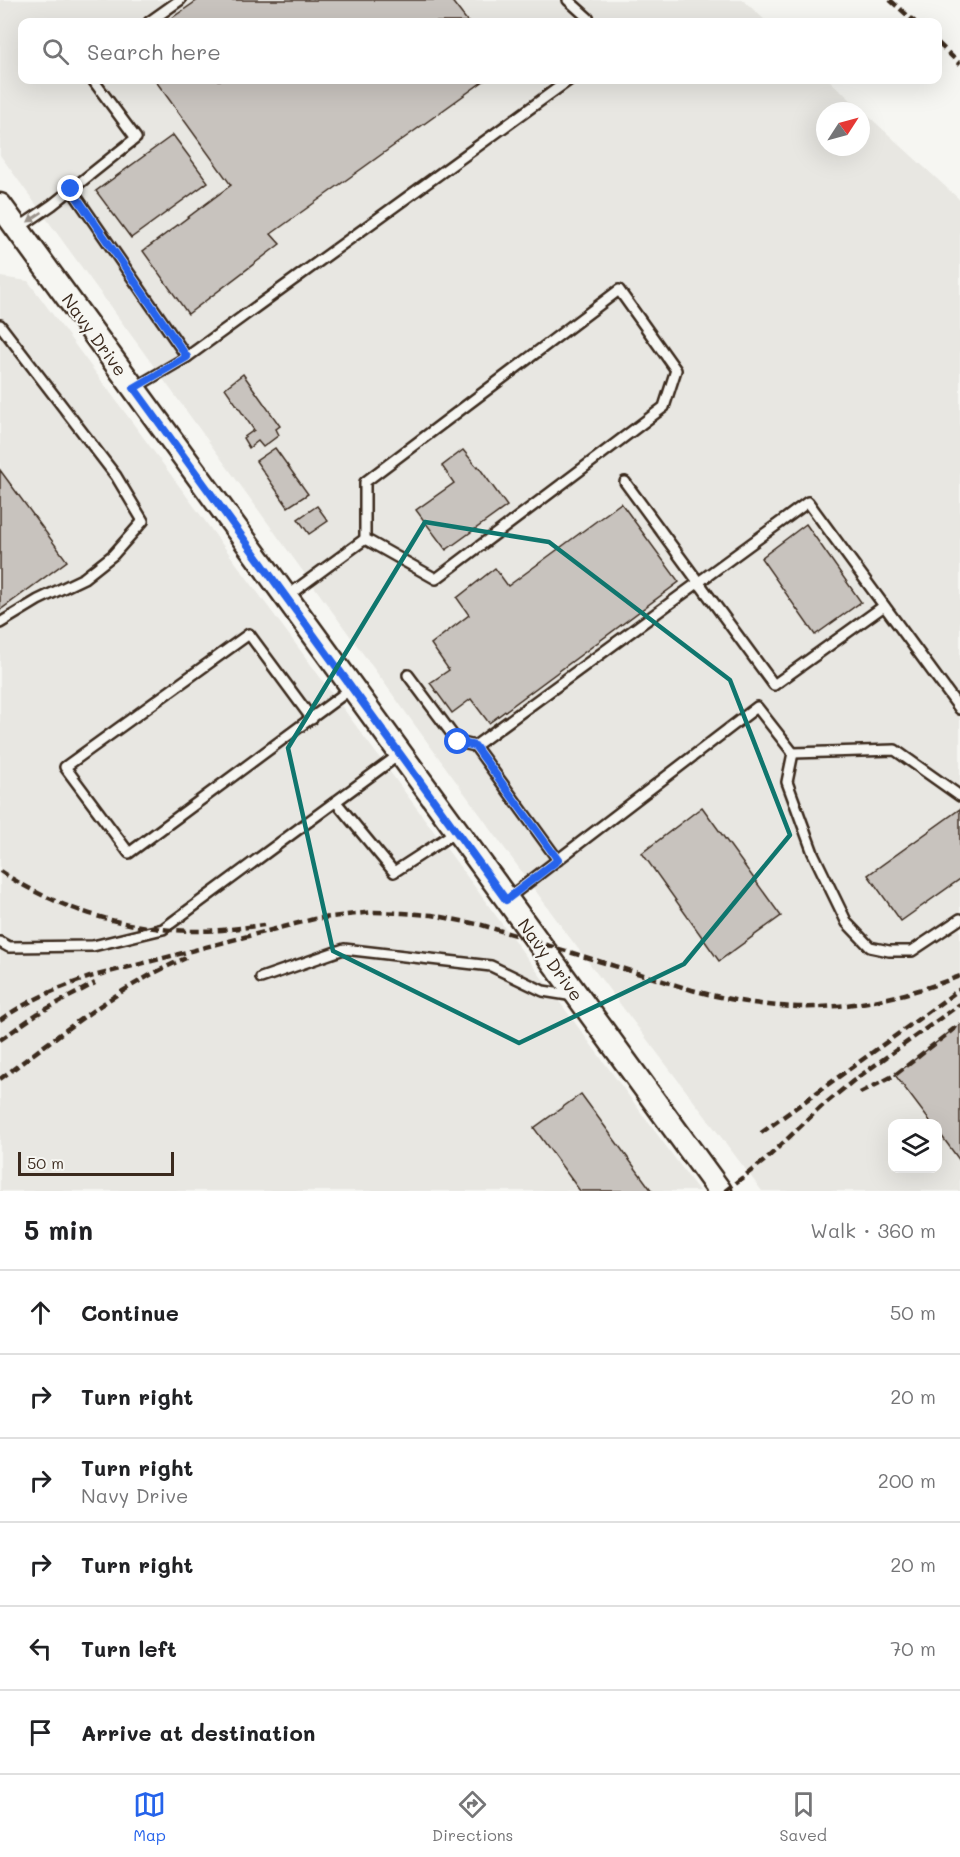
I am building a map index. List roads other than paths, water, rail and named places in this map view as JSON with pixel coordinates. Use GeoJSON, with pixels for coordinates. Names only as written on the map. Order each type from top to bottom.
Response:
{"type":"FeatureCollection","features":[{"type":"Feature","properties":{"kind":"street","name":"Navy Drive"},"geometry":{"type":"LineString","coordinates":[[0,205],[720,1191]]}},
{"type":"Feature","properties":{"kind":"lane"},"geometry":{"type":"LineString","coordinates":[[155,18],[180,0]]}},
{"type":"Feature","properties":{"kind":"lane"},"geometry":{"type":"LineString","coordinates":[[568,0],[588,18]]}},
{"type":"Feature","properties":{"kind":"lane"},"geometry":{"type":"LineString","coordinates":[[17,229],[52,205],[136,138],[96,84]]}},
{"type":"Feature","properties":{"kind":"lane"},"geometry":{"type":"LineString","coordinates":[[134,388],[187,357],[563,84]]}},
{"type":"Feature","properties":{"kind":"lane"},"geometry":{"type":"LineString","coordinates":[[71,189],[187,357]]}},
{"type":"Feature","properties":{"kind":"lane"},"geometry":{"type":"LineString","coordinates":[[619,290],[676,370],[664,407],[436,579],[365,539],[365,482],[619,290]]}},
{"type":"Feature","properties":{"kind":"lane"},"geometry":{"type":"LineString","coordinates":[[0,325],[116,476],[143,522],[113,555],[84,578],[38,600],[0,623]]}},
{"type":"Feature","properties":{"kind":"lane"},"geometry":{"type":"LineString","coordinates":[[625,482],[774,685],[884,606]]}},
{"type":"Feature","properties":{"kind":"lane"},"geometry":{"type":"LineString","coordinates":[[475,746],[808,502],[960,709]]}},
{"type":"Feature","properties":{"kind":"lane"},"geometry":{"type":"LineString","coordinates":[[286,597],[365,539]]}},
{"type":"Feature","properties":{"kind":"lane"},"geometry":{"type":"LineString","coordinates":[[312,719],[249,634],[65,767],[129,853],[312,719],[352,688]]}},
{"type":"Feature","properties":{"kind":"lane"},"geometry":{"type":"LineString","coordinates":[[408,675],[458,742],[475,746],[558,860]]}},
{"type":"Feature","properties":{"kind":"lane"},"geometry":{"type":"LineString","coordinates":[[506,900],[757,707],[793,753],[787,782],[813,853],[847,923],[870,947],[889,951],[912,951],[960,919]]}},
{"type":"Feature","properties":{"kind":"lane"},"geometry":{"type":"LineString","coordinates":[[793,753],[895,750],[960,796]]}},
{"type":"Feature","properties":{"kind":"lane"},"geometry":{"type":"LineString","coordinates":[[0,942],[9,946],[93,946],[163,929],[400,753]]}},
{"type":"Feature","properties":{"kind":"lane"},"geometry":{"type":"LineString","coordinates":[[336,802],[394,872],[457,831]]}},
{"type":"Feature","properties":{"kind":"lane"},"geometry":{"type":"LineString","coordinates":[[261,978],[344,949],[490,966],[543,991],[577,996]]}},
{"type":"Feature","properties":{"kind":"railway"},"geometry":{"type":"LineString","coordinates":[[890,0],[910,18]]}},
{"type":"Feature","properties":{"kind":"railway"},"geometry":{"type":"LineString","coordinates":[[942,47],[960,64]]}},
{"type":"Feature","properties":{"kind":"railway"},"geometry":{"type":"LineString","coordinates":[[0,871],[45,896],[118,922],[143,927],[195,931],[264,925]]}},
{"type":"Feature","properties":{"kind":"railway"},"geometry":{"type":"LineString","coordinates":[[0,1020],[43,996],[90,977],[314,919],[373,912],[432,915],[482,925],[692,990],[762,1004],[827,1007],[859,1003],[892,997],[960,976]]}},
{"type":"Feature","properties":{"kind":"railway"},"geometry":{"type":"LineString","coordinates":[[0,1079],[113,997],[186,958]]}},
{"type":"Feature","properties":{"kind":"railway"},"geometry":{"type":"LineString","coordinates":[[0,1040],[37,1014],[95,983]]}},
{"type":"Feature","properties":{"kind":"railway"},"geometry":{"type":"LineString","coordinates":[[761,1133],[960,989]]}},
{"type":"Feature","properties":{"kind":"railway"},"geometry":{"type":"LineString","coordinates":[[725,1191],[764,1161],[821,1107],[853,1081],[960,1004]]}},
{"type":"Feature","properties":{"kind":"railway"},"geometry":{"type":"LineString","coordinates":[[860,1093],[895,1075],[960,1024]]}}]}
